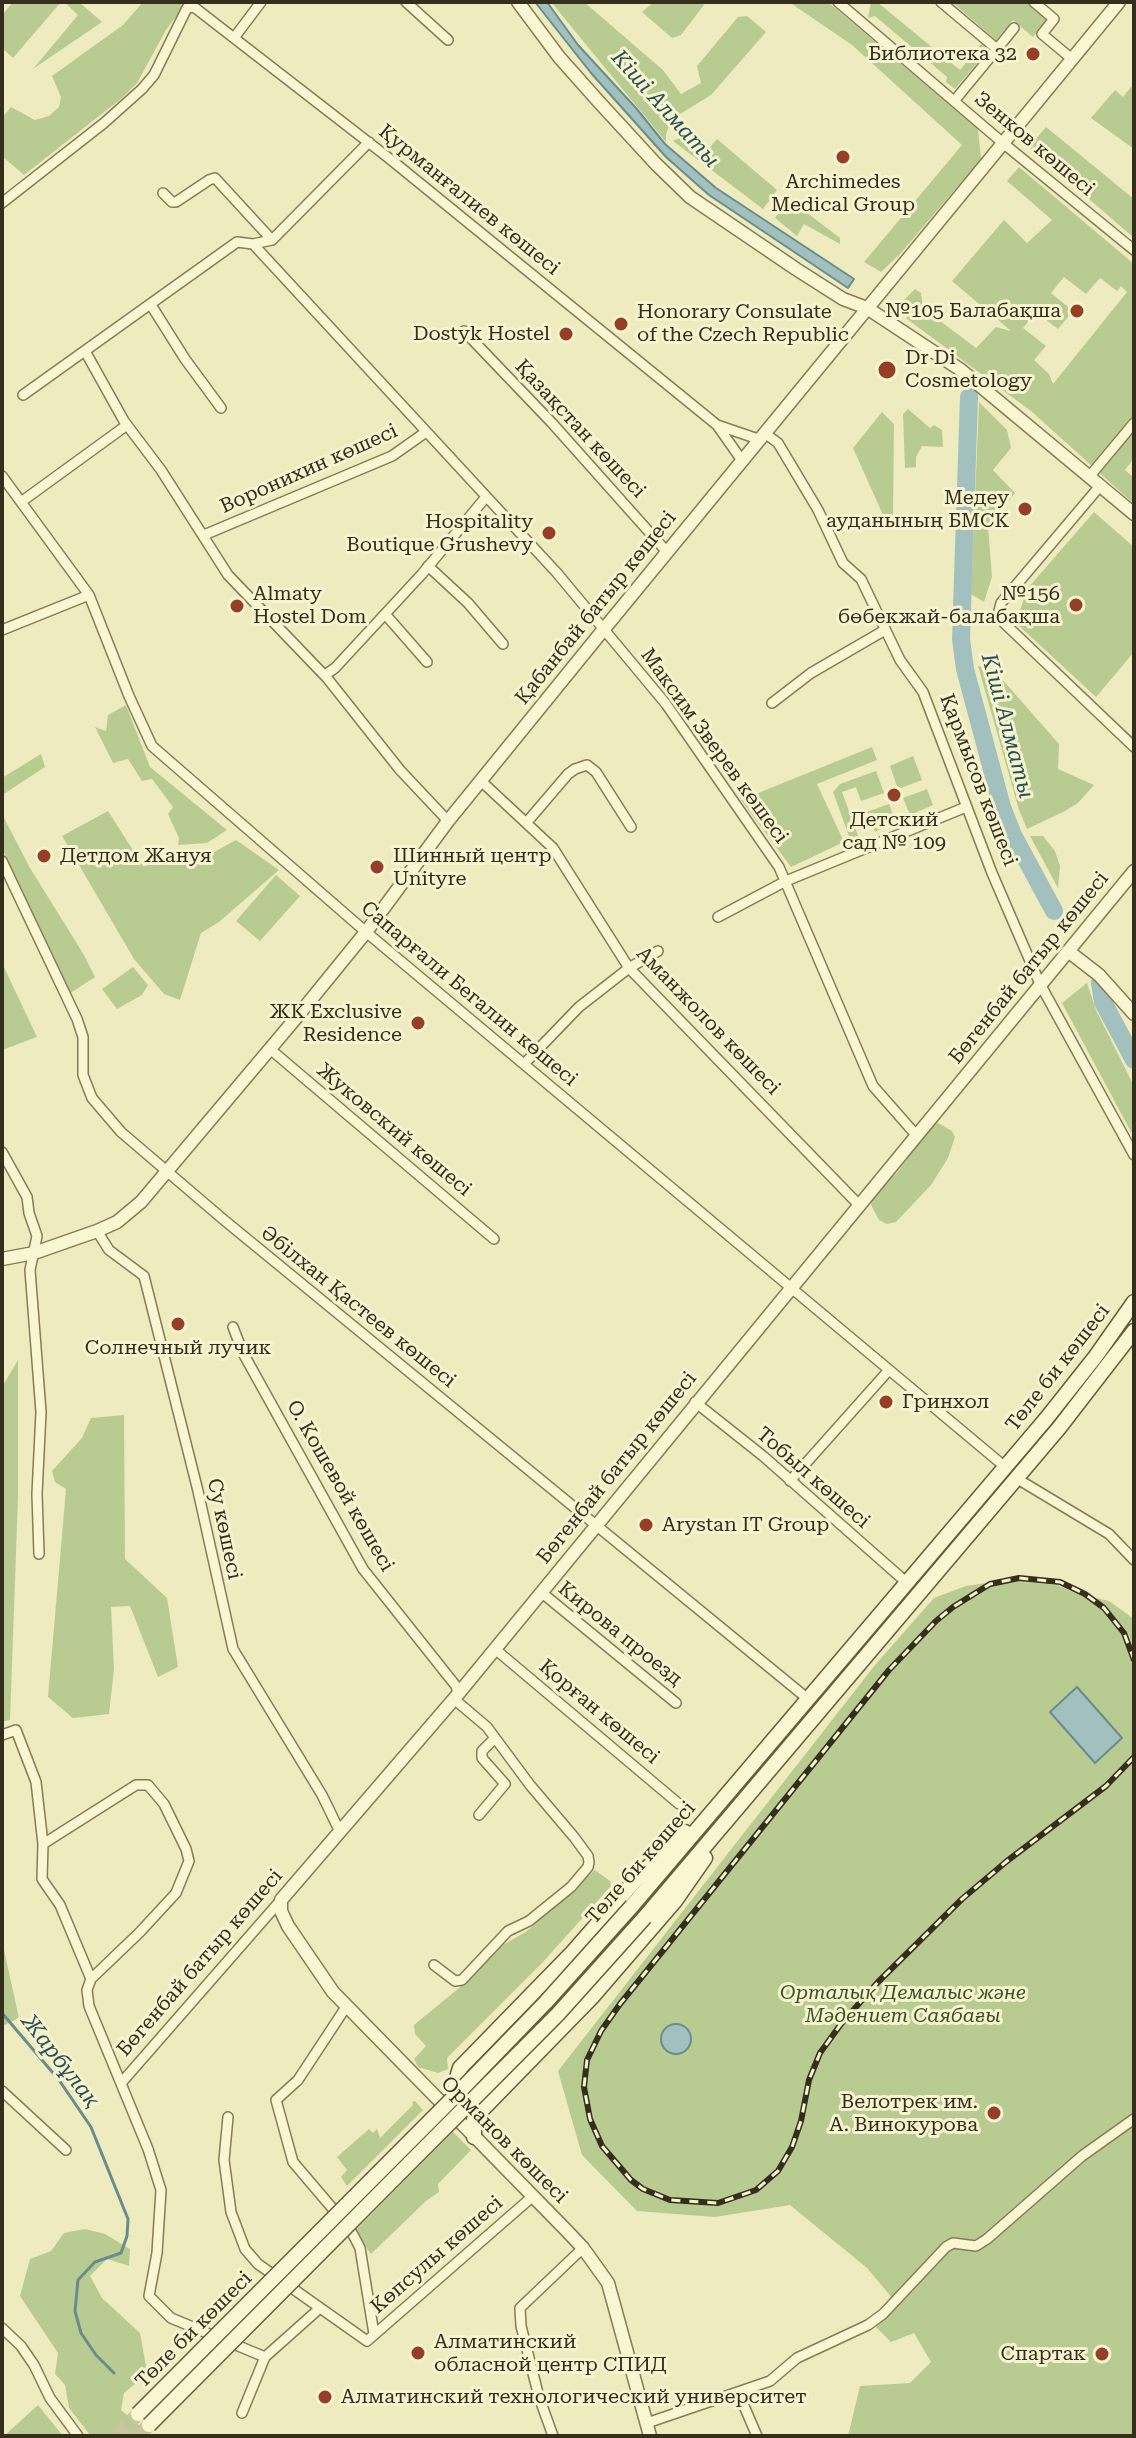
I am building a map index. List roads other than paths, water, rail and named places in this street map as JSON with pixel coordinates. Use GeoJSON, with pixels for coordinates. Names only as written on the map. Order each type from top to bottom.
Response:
{"type":"FeatureCollection","features":[{"type":"Feature","properties":{"kind":"main road","name":"Төле би көшесі"},"geometry":{"type":"LineString","coordinates":[[138,2414],[476,2074],[632,1906],[1096,1356],[1134,1302]]}},
{"type":"Feature","properties":{"kind":"main road","name":"Төле би көшесі"},"geometry":{"type":"LineString","coordinates":[[149,2425],[558,2014],[645,1917],[1016,1478],[1134,1331]]}},
{"type":"Feature","properties":{"kind":"main road"},"geometry":{"type":"LineString","coordinates":[[488,2104],[473,2104],[460,2095],[455,2084],[460,2068],[571,1954],[641,1874],[722,1801]]}},
{"type":"Feature","properties":{"kind":"main road"},"geometry":{"type":"LineString","coordinates":[[474,2137],[474,2118],[593,1996],[675,1901],[735,1810]]}},
{"type":"Feature","properties":{"kind":"street"},"geometry":{"type":"LineString","coordinates":[[234,38],[261,2]]}},
{"type":"Feature","properties":{"kind":"street"},"geometry":{"type":"LineString","coordinates":[[406,2],[448,40]]}},
{"type":"Feature","properties":{"kind":"street"},"geometry":{"type":"LineString","coordinates":[[518,2],[559,57],[690,197],[831,292],[867,308],[961,370],[1134,514]]}},
{"type":"Feature","properties":{"kind":"street","name":"Зенков көшесі"},"geometry":{"type":"LineString","coordinates":[[838,2],[1134,250]]}},
{"type":"Feature","properties":{"kind":"street"},"geometry":{"type":"LineString","coordinates":[[941,2],[997,49]]}},
{"type":"Feature","properties":{"kind":"street"},"geometry":{"type":"LineString","coordinates":[[1034,2],[1054,19],[1042,34],[1072,59]]}},
{"type":"Feature","properties":{"kind":"street","name":"Қабанбай батыр көшесі"},"geometry":{"type":"LineString","coordinates":[[2,1259],[34,1253],[97,1231],[117,1222],[141,1202],[366,932],[448,821],[1119,2]]}},
{"type":"Feature","properties":{"kind":"street","name":"Қурманғалиев көшесі"},"geometry":{"type":"LineString","coordinates":[[2,203],[142,89],[154,75],[187,8],[194,7],[369,142],[717,425]]}},
{"type":"Feature","properties":{"kind":"street"},"geometry":{"type":"LineString","coordinates":[[955,100],[1014,28]]}},
{"type":"Feature","properties":{"kind":"street"},"geometry":{"type":"LineString","coordinates":[[23,395],[237,242],[253,244],[272,240],[369,142]]}},
{"type":"Feature","properties":{"kind":"street"},"geometry":{"type":"LineString","coordinates":[[163,193],[176,202],[215,178],[272,240]]}},
{"type":"Feature","properties":{"kind":"street","name":"Максим Зверев көшесі"},"geometry":{"type":"LineString","coordinates":[[253,244],[592,612],[666,704],[736,802],[786,881],[873,1086],[917,1136]]}},
{"type":"Feature","properties":{"kind":"street"},"geometry":{"type":"LineString","coordinates":[[151,305],[221,408]]}},
{"type":"Feature","properties":{"kind":"street","name":"Қазақстан көшесі"},"geometry":{"type":"LineString","coordinates":[[464,331],[552,423],[667,552]]}},
{"type":"Feature","properties":{"kind":"street"},"geometry":{"type":"LineString","coordinates":[[85,351],[127,425],[204,535],[215,559],[325,675],[400,770],[448,821]]}},
{"type":"Feature","properties":{"kind":"street"},"geometry":{"type":"LineString","coordinates":[[1134,423],[1001,603],[999,611],[1004,623],[1134,747]]}},
{"type":"Feature","properties":{"kind":"street"},"geometry":{"type":"LineString","coordinates":[[21,502],[127,425]]}},
{"type":"Feature","properties":{"kind":"street"},"geometry":{"type":"LineString","coordinates":[[717,425],[764,437]]}},
{"type":"Feature","properties":{"kind":"street"},"geometry":{"type":"LineString","coordinates":[[717,425],[743,462]]}},
{"type":"Feature","properties":{"kind":"street","name":"Воронихин көшесі"},"geometry":{"type":"LineString","coordinates":[[204,535],[392,456],[426,432]]}},
{"type":"Feature","properties":{"kind":"street","name":"Қармысов көшесі"},"geometry":{"type":"LineString","coordinates":[[764,437],[778,443],[818,510],[843,563],[861,579],[900,660],[923,692],[966,807],[1040,984],[1134,1155]]}},
{"type":"Feature","properties":{"kind":"street","name":"Сапарғали Бегалин көшесі"},"geometry":{"type":"LineString","coordinates":[[2,476],[89,595],[152,746],[366,932],[1004,1466]]}},
{"type":"Feature","properties":{"kind":"street"},"geometry":{"type":"LineString","coordinates":[[325,675],[385,614],[486,497]]}},
{"type":"Feature","properties":{"kind":"street"},"geometry":{"type":"LineString","coordinates":[[428,566],[468,603],[503,644]]}},
{"type":"Feature","properties":{"kind":"street"},"geometry":{"type":"LineString","coordinates":[[2,630],[89,595]]}},
{"type":"Feature","properties":{"kind":"street"},"geometry":{"type":"LineString","coordinates":[[385,614],[427,662]]}},
{"type":"Feature","properties":{"kind":"street"},"geometry":{"type":"LineString","coordinates":[[772,703],[811,673],[885,630]]}},
{"type":"Feature","properties":{"kind":"street"},"geometry":{"type":"LineString","coordinates":[[527,822],[568,774],[587,765],[596,772],[631,827]]}},
{"type":"Feature","properties":{"kind":"street","name":"Аманжолов көшесі"},"geometry":{"type":"LineString","coordinates":[[481,781],[560,857],[629,968],[859,1205]]}},
{"type":"Feature","properties":{"kind":"street"},"geometry":{"type":"LineString","coordinates":[[718,917],[786,881],[966,807]]}},
{"type":"Feature","properties":{"kind":"street","name":"Әбілхан Қастеев көшесі"},"geometry":{"type":"LineString","coordinates":[[2,861],[77,1019],[83,1037],[83,1075],[92,1098],[121,1132],[808,1699]]}},
{"type":"Feature","properties":{"kind":"street","name":"Бөгенбай батыр көшесі"},"geometry":{"type":"LineString","coordinates":[[122,2082],[456,1696],[1134,871]]}},
{"type":"Feature","properties":{"kind":"street"},"geometry":{"type":"LineString","coordinates":[[524,1064],[579,1007],[629,968],[658,951]]}},
{"type":"Feature","properties":{"kind":"street"},"geometry":{"type":"LineString","coordinates":[[1068,951],[1099,975],[1134,1014]]}},
{"type":"Feature","properties":{"kind":"street","name":"Жуковский көшесі"},"geometry":{"type":"LineString","coordinates":[[270,1049],[494,1239]]}},
{"type":"Feature","properties":{"kind":"street"},"geometry":{"type":"LineString","coordinates":[[2,1152],[27,1197],[37,1236],[30,1270],[41,1412],[37,1494],[39,1554]]}},
{"type":"Feature","properties":{"kind":"street","name":"Су көшесі"},"geometry":{"type":"LineString","coordinates":[[97,1231],[109,1250],[144,1276],[198,1491],[233,1649],[322,1795],[340,1832]]}},
{"type":"Feature","properties":{"kind":"street","name":"О. Кошевой көшесі"},"geometry":{"type":"LineString","coordinates":[[233,1327],[243,1353],[363,1569],[456,1686],[456,1696],[487,1727],[588,1856],[588,1867],[571,1887],[529,1921],[508,1931],[462,1980],[455,1981],[434,1965]]}},
{"type":"Feature","properties":{"kind":"street"},"geometry":{"type":"LineString","coordinates":[[790,1481],[889,1370]]}},
{"type":"Feature","properties":{"kind":"street","name":"Тобыл көшесі"},"geometry":{"type":"LineString","coordinates":[[695,1402],[763,1456],[906,1582]]}},
{"type":"Feature","properties":{"kind":"street"},"geometry":{"type":"LineString","coordinates":[[1016,1478],[1109,1534],[1134,1560]]}},
{"type":"Feature","properties":{"kind":"street","name":"Кирова проезд"},"geometry":{"type":"LineString","coordinates":[[541,1592],[676,1703]]}},
{"type":"Feature","properties":{"kind":"street","name":"Қорған көшесі"},"geometry":{"type":"LineString","coordinates":[[495,1649],[679,1804]]}},
{"type":"Feature","properties":{"kind":"street"},"geometry":{"type":"LineString","coordinates":[[2,1735],[16,1730],[36,1782],[43,1844],[42,1879],[60,1905],[91,1979]]}},
{"type":"Feature","properties":{"kind":"street"},"geometry":{"type":"LineString","coordinates":[[479,1815],[505,1784],[482,1758],[482,1751],[495,1738]]}},
{"type":"Feature","properties":{"kind":"street"},"geometry":{"type":"LineString","coordinates":[[43,1844],[136,1785],[148,1785],[164,1804],[186,1849],[189,1861],[176,1893],[91,1979],[87,1990],[89,2006],[122,2082],[161,2190],[157,2253],[149,2296],[171,2318],[265,2357]]}},
{"type":"Feature","properties":{"kind":"street","name":"Орманов көшесі"},"geometry":{"type":"LineString","coordinates":[[281,1900],[281,1911],[288,1926],[346,2007],[583,2248],[608,2283],[648,2430]]}},
{"type":"Feature","properties":{"kind":"street"},"geometry":{"type":"LineString","coordinates":[[346,2007],[298,2080],[276,2100],[293,2162],[350,2229],[360,2248],[374,2334]]}},
{"type":"Feature","properties":{"kind":"street"},"geometry":{"type":"LineString","coordinates":[[2,2091],[66,2150]]}},
{"type":"Feature","properties":{"kind":"street","name":"Көпсулы көшесі"},"geometry":{"type":"LineString","coordinates":[[228,2117],[224,2160],[231,2212],[245,2249],[258,2264],[367,2341],[532,2197]]}},
{"type":"Feature","properties":{"kind":"street"},"geometry":{"type":"LineString","coordinates":[[648,2430],[770,2381],[797,2358],[868,2325],[883,2314],[946,2247],[953,2243],[976,2246],[987,2239],[1082,2156],[1134,2119]]}},
{"type":"Feature","properties":{"kind":"street"},"geometry":{"type":"LineString","coordinates":[[553,2436],[539,2397],[521,2326],[520,2308],[583,2248]]}},
{"type":"Feature","properties":{"kind":"street"},"geometry":{"type":"LineString","coordinates":[[242,2413],[265,2357],[320,2308]]}},
{"type":"Feature","properties":{"kind":"street"},"geometry":{"type":"LineString","coordinates":[[2,2328],[21,2346],[50,2398],[78,2436]]}},
{"type":"Feature","properties":{"kind":"street"},"geometry":{"type":"LineString","coordinates":[[738,2392],[757,2436]]}},
{"type":"Feature","properties":{"kind":"water"},"geometry":{"type":"Polygon","coordinates":[[[535,2],[547,2],[578,45],[665,144],[716,188],[854,279],[848,288],[709,195],[666,157],[591,73],[535,2]]]}},
{"type":"Feature","properties":{"kind":"water"},"geometry":{"type":"Polygon","coordinates":[[[1077,1687],[1122,1738],[1095,1763],[1050,1712],[1077,1687]]]}},
{"type":"Feature","properties":{"kind":"water"},"geometry":{"type":"Polygon","coordinates":[[[676,2024],[682,2025],[690,2033],[690,2045],[682,2053],[676,2054],[670,2053],[662,2045],[661,2039],[662,2033],[670,2025],[676,2024]]]}},
{"type":"Feature","properties":{"kind":"waterway","name":"Кіші Алматы"},"geometry":{"type":"LineString","coordinates":[[969,397],[961,639],[965,669],[1002,807],[1013,835],[1054,911]]}},
{"type":"Feature","properties":{"kind":"waterway","name":"Кіші Алматы"},"geometry":{"type":"LineString","coordinates":[[1100,983],[1103,1002],[1134,1060]]}},
{"type":"Feature","properties":{"kind":"waterway","name":"Жарбұлақ"},"geometry":{"type":"LineString","coordinates":[[2,2013],[59,2080],[91,2127],[128,2219],[127,2236],[121,2253],[95,2262],[78,2280],[75,2311],[81,2333],[96,2355],[114,2373]]}},
{"type":"Feature","properties":{"kind":"tunnel"},"geometry":{"type":"LineString","coordinates":[[117,2436],[138,2414]]}},
{"type":"Feature","properties":{"kind":"tunnel"},"geometry":{"type":"LineString","coordinates":[[138,2436],[149,2425]]}},
{"type":"Feature","properties":{"kind":"railway"},"geometry":{"type":"LineString","coordinates":[[1134,1660],[1124,1633],[1104,1608],[1060,1582],[1019,1578],[990,1584],[936,1621],[889,1670],[601,2031],[587,2060],[584,2087],[590,2119],[602,2146],[631,2180],[643,2189],[670,2200],[718,2203],[756,2190],[778,2171],[792,2147],[809,2080],[820,2053],[841,2024],[878,1982],[962,1899],[1106,1786],[1134,1757]]}},
{"type":"Feature","properties":{"kind":"place","name":"Библиотека 32"},"geometry":{"type":"Point","coordinates":[1033,54]}},
{"type":"Feature","properties":{"kind":"place","name":"Archimedes Medical Group"},"geometry":{"type":"Point","coordinates":[843,157]}},
{"type":"Feature","properties":{"kind":"place","name":"№105 Балабақша"},"geometry":{"type":"Point","coordinates":[1077,311]}},
{"type":"Feature","properties":{"kind":"place","name":"Honorary Consulate of the Czech Republic"},"geometry":{"type":"Point","coordinates":[621,324]}},
{"type":"Feature","properties":{"kind":"place","name":"Dostyk Hostel"},"geometry":{"type":"Point","coordinates":[566,334]}},
{"type":"Feature","properties":{"kind":"place","name":"Dr Di Cosmetology"},"geometry":{"type":"Point","coordinates":[887,370]}},
{"type":"Feature","properties":{"kind":"place","name":"Медеу ауданының БМСК"},"geometry":{"type":"Point","coordinates":[1025,509]}},
{"type":"Feature","properties":{"kind":"place","name":"Hospitality Boutique Grushevy"},"geometry":{"type":"Point","coordinates":[549,533]}},
{"type":"Feature","properties":{"kind":"place","name":"№156 бөбекжай-балабақша"},"geometry":{"type":"Point","coordinates":[1076,605]}},
{"type":"Feature","properties":{"kind":"place","name":"Almaty Hostel Dom"},"geometry":{"type":"Point","coordinates":[237,606]}},
{"type":"Feature","properties":{"kind":"place","name":"Детский сад № 109"},"geometry":{"type":"Point","coordinates":[894,795]}},
{"type":"Feature","properties":{"kind":"place","name":"Детдом Жануя"},"geometry":{"type":"Point","coordinates":[44,856]}},
{"type":"Feature","properties":{"kind":"place","name":"Шинный центр Unityre"},"geometry":{"type":"Point","coordinates":[377,867]}},
{"type":"Feature","properties":{"kind":"place","name":"ЖК Exclusive Residence"},"geometry":{"type":"Point","coordinates":[418,1023]}},
{"type":"Feature","properties":{"kind":"place","name":"Солнечный лучик"},"geometry":{"type":"Point","coordinates":[178,1324]}},
{"type":"Feature","properties":{"kind":"place","name":"Гринхол"},"geometry":{"type":"Point","coordinates":[886,1402]}},
{"type":"Feature","properties":{"kind":"place","name":"Arystan IT Group"},"geometry":{"type":"Point","coordinates":[646,1525]}},
{"type":"Feature","properties":{"kind":"place","name":"Велотрек им. А. Винокурова"},"geometry":{"type":"Point","coordinates":[994,2113]}},
{"type":"Feature","properties":{"kind":"place","name":"Алматинский обласной центр СПИД"},"geometry":{"type":"Point","coordinates":[418,2353]}},
{"type":"Feature","properties":{"kind":"place","name":"Спартак"},"geometry":{"type":"Point","coordinates":[1102,2354]}},
{"type":"Feature","properties":{"kind":"place","name":"Алматинский технологический университет"},"geometry":{"type":"Point","coordinates":[325,2397]}},
{"type":"Feature","properties":{"kind":"park label","name":"Орталық Демалыс және Мәдениет Саябағы"},"geometry":{"type":"Point","coordinates":[903,2004]}}]}
